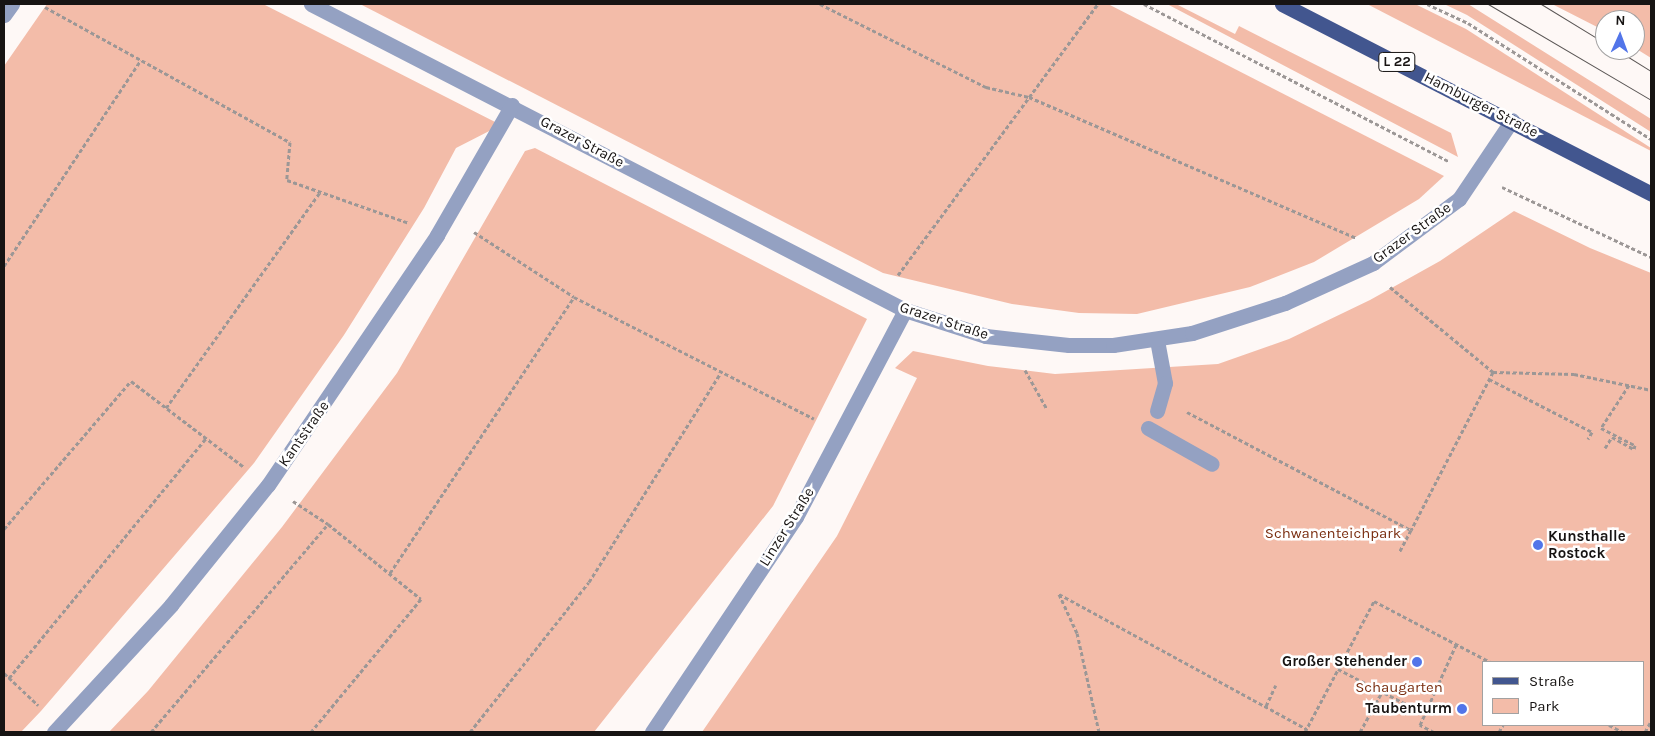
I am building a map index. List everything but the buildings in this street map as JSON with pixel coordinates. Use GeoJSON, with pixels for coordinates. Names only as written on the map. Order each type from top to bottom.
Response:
{"type":"FeatureCollection","features":[{"type":"Feature","properties":{"kind":"main road","name":"Hamburger Straße"},"geometry":{"type":"LineString","coordinates":[[1282,4],[1512,120],[1651,194]]}},
{"type":"Feature","properties":{"kind":"street"},"geometry":{"type":"LineString","coordinates":[[4,15],[12,4]]}},
{"type":"Feature","properties":{"kind":"street","name":"Grazer Straße"},"geometry":{"type":"LineString","coordinates":[[311,4],[512,105],[905,310],[986,336],[1069,345],[1113,345],[1157,340],[1242,319],[1373,263],[1459,199],[1478,175],[1512,120]]}},
{"type":"Feature","properties":{"kind":"street","name":"Kantstraße"},"geometry":{"type":"LineString","coordinates":[[58,729],[171,604],[268,485],[448,218],[512,105]]}},
{"type":"Feature","properties":{"kind":"street","name":"Linzer Straße"},"geometry":{"type":"LineString","coordinates":[[652,732],[796,517],[905,310]]}},
{"type":"Feature","properties":{"kind":"street"},"geometry":{"type":"LineString","coordinates":[[1157,340],[1165,383],[1160,405]]}},
{"type":"Feature","properties":{"kind":"street"},"geometry":{"type":"LineString","coordinates":[[1148,428],[1212,464]]}},
{"type":"Feature","properties":{"kind":"path"},"geometry":{"type":"LineString","coordinates":[[820,4],[986,87],[1029,97],[1357,238],[1386,283],[1493,372],[1574,374],[1630,384],[1651,390]]}},
{"type":"Feature","properties":{"kind":"path"},"geometry":{"type":"LineString","coordinates":[[881,298],[1098,4]]}},
{"type":"Feature","properties":{"kind":"path"},"geometry":{"type":"LineString","coordinates":[[1144,4],[1364,120],[1650,257]]}},
{"type":"Feature","properties":{"kind":"path"},"geometry":{"type":"LineString","coordinates":[[1427,4],[1468,23],[1651,139]]}},
{"type":"Feature","properties":{"kind":"path"},"geometry":{"type":"LineString","coordinates":[[45,7],[290,142],[287,180],[437,235]]}},
{"type":"Feature","properties":{"kind":"path"},"geometry":{"type":"LineString","coordinates":[[4,266],[141,60]]}},
{"type":"Feature","properties":{"kind":"path"},"geometry":{"type":"LineString","coordinates":[[166,408],[320,192]]}},
{"type":"Feature","properties":{"kind":"path"},"geometry":{"type":"LineString","coordinates":[[448,218],[574,297],[823,424]]}},
{"type":"Feature","properties":{"kind":"path"},"geometry":{"type":"LineString","coordinates":[[390,573],[574,297]]}},
{"type":"Feature","properties":{"kind":"path"},"geometry":{"type":"LineString","coordinates":[[1021,364],[1046,409]]}},
{"type":"Feature","properties":{"kind":"path"},"geometry":{"type":"LineString","coordinates":[[470,732],[590,582],[722,372]]}},
{"type":"Feature","properties":{"kind":"path"},"geometry":{"type":"LineString","coordinates":[[1400,551],[1493,372]]}},
{"type":"Feature","properties":{"kind":"path"},"geometry":{"type":"LineString","coordinates":[[1489,379],[1592,432],[1588,439]]}},
{"type":"Feature","properties":{"kind":"path"},"geometry":{"type":"LineString","coordinates":[[4,529],[130,381],[268,485],[328,524],[422,599],[311,732]]}},
{"type":"Feature","properties":{"kind":"path"},"geometry":{"type":"LineString","coordinates":[[1606,448],[1612,437],[1634,449],[1635,445],[1600,428],[1630,384]]}},
{"type":"Feature","properties":{"kind":"path"},"geometry":{"type":"LineString","coordinates":[[1160,405],[1411,530]]}},
{"type":"Feature","properties":{"kind":"path"},"geometry":{"type":"LineString","coordinates":[[9,678],[206,438]]}},
{"type":"Feature","properties":{"kind":"path"},"geometry":{"type":"LineString","coordinates":[[151,732],[328,524]]}},
{"type":"Feature","properties":{"kind":"path"},"geometry":{"type":"LineString","coordinates":[[1100,732],[1077,633],[1059,594],[1266,706],[1306,730],[1374,600],[1488,661]]}},
{"type":"Feature","properties":{"kind":"path"},"geometry":{"type":"LineString","coordinates":[[1434,732],[1420,725],[1456,645]]}},
{"type":"Feature","properties":{"kind":"path"},"geometry":{"type":"LineString","coordinates":[[1338,669],[1425,714]]}},
{"type":"Feature","properties":{"kind":"path"},"geometry":{"type":"LineString","coordinates":[[4,673],[58,729]]}},
{"type":"Feature","properties":{"kind":"path"},"geometry":{"type":"LineString","coordinates":[[1266,706],[1276,685]]}},
{"type":"Feature","properties":{"kind":"path"},"geometry":{"type":"LineString","coordinates":[[1360,732],[1382,692]]}},
{"type":"Feature","properties":{"kind":"path"},"geometry":{"type":"LineString","coordinates":[[1645,732],[1651,721]]}},
{"type":"Feature","properties":{"kind":"path"},"geometry":{"type":"LineString","coordinates":[[1610,726],[1623,732]]}},
{"type":"Feature","properties":{"kind":"green space"},"geometry":{"type":"Polygon","coordinates":[[[47,4],[263,4],[501,125],[456,148],[424,208],[344,335],[254,463],[41,711],[21,732],[4,732],[4,66],[47,4]]]}},
{"type":"Feature","properties":{"kind":"green space"},"geometry":{"type":"Polygon","coordinates":[[[360,4],[1108,4],[1444,176],[1419,199],[1314,262],[1250,287],[1137,314],[1079,313],[1012,304],[883,273],[360,4]]]}},
{"type":"Feature","properties":{"kind":"green space"},"geometry":{"type":"Polygon","coordinates":[[[1167,4],[1176,4],[1235,34],[1239,26],[1451,133],[1458,157],[1167,4]]]}},
{"type":"Feature","properties":{"kind":"green space"},"geometry":{"type":"Polygon","coordinates":[[[1367,4],[1415,4],[1466,29],[1651,148],[1651,151],[1367,4]]]}},
{"type":"Feature","properties":{"kind":"green space"},"geometry":{"type":"Polygon","coordinates":[[[1444,4],[1468,4],[1651,119],[1651,132],[1467,15],[1444,4]]]}},
{"type":"Feature","properties":{"kind":"green space"},"geometry":{"type":"Polygon","coordinates":[[[1552,4],[1651,4],[1651,58],[1645,54],[1645,10],[1595,10],[1595,26],[1552,4]]]}},
{"type":"Feature","properties":{"kind":"green space"},"geometry":{"type":"Polygon","coordinates":[[[535,148],[867,319],[773,506],[594,732],[109,732],[148,691],[282,527],[397,373],[525,151],[535,148]]]}},
{"type":"Feature","properties":{"kind":"green space","name":"Schwanenteichpark"},"geometry":{"type":"Polygon","coordinates":[[[1514,211],[1590,248],[1651,273],[1651,732],[702,732],[837,536],[917,378],[895,368],[913,351],[988,366],[1055,374],[1218,364],[1289,339],[1370,300],[1440,261],[1514,211]]]}},
{"type":"Feature","properties":{"kind":"tram line"},"geometry":{"type":"LineString","coordinates":[[1488,4],[1651,100]]}},
{"type":"Feature","properties":{"kind":"tram line"},"geometry":{"type":"LineString","coordinates":[[1541,4],[1595,37]]}},
{"type":"Feature","properties":{"kind":"tram line"},"geometry":{"type":"LineString","coordinates":[[1633,60],[1651,71]]}},
{"type":"Feature","properties":{"kind":"place","name":"Kunsthalle Rostock"},"geometry":{"type":"Point","coordinates":[1538,545]}},
{"type":"Feature","properties":{"kind":"place","name":"Großer Stehender"},"geometry":{"type":"Point","coordinates":[1417,662]}},
{"type":"Feature","properties":{"kind":"place","name":"Taubenturm"},"geometry":{"type":"Point","coordinates":[1462,709]}},
{"type":"Feature","properties":{"kind":"park label","name":"Schaugarten"},"geometry":{"type":"Point","coordinates":[1399,688]}}]}
